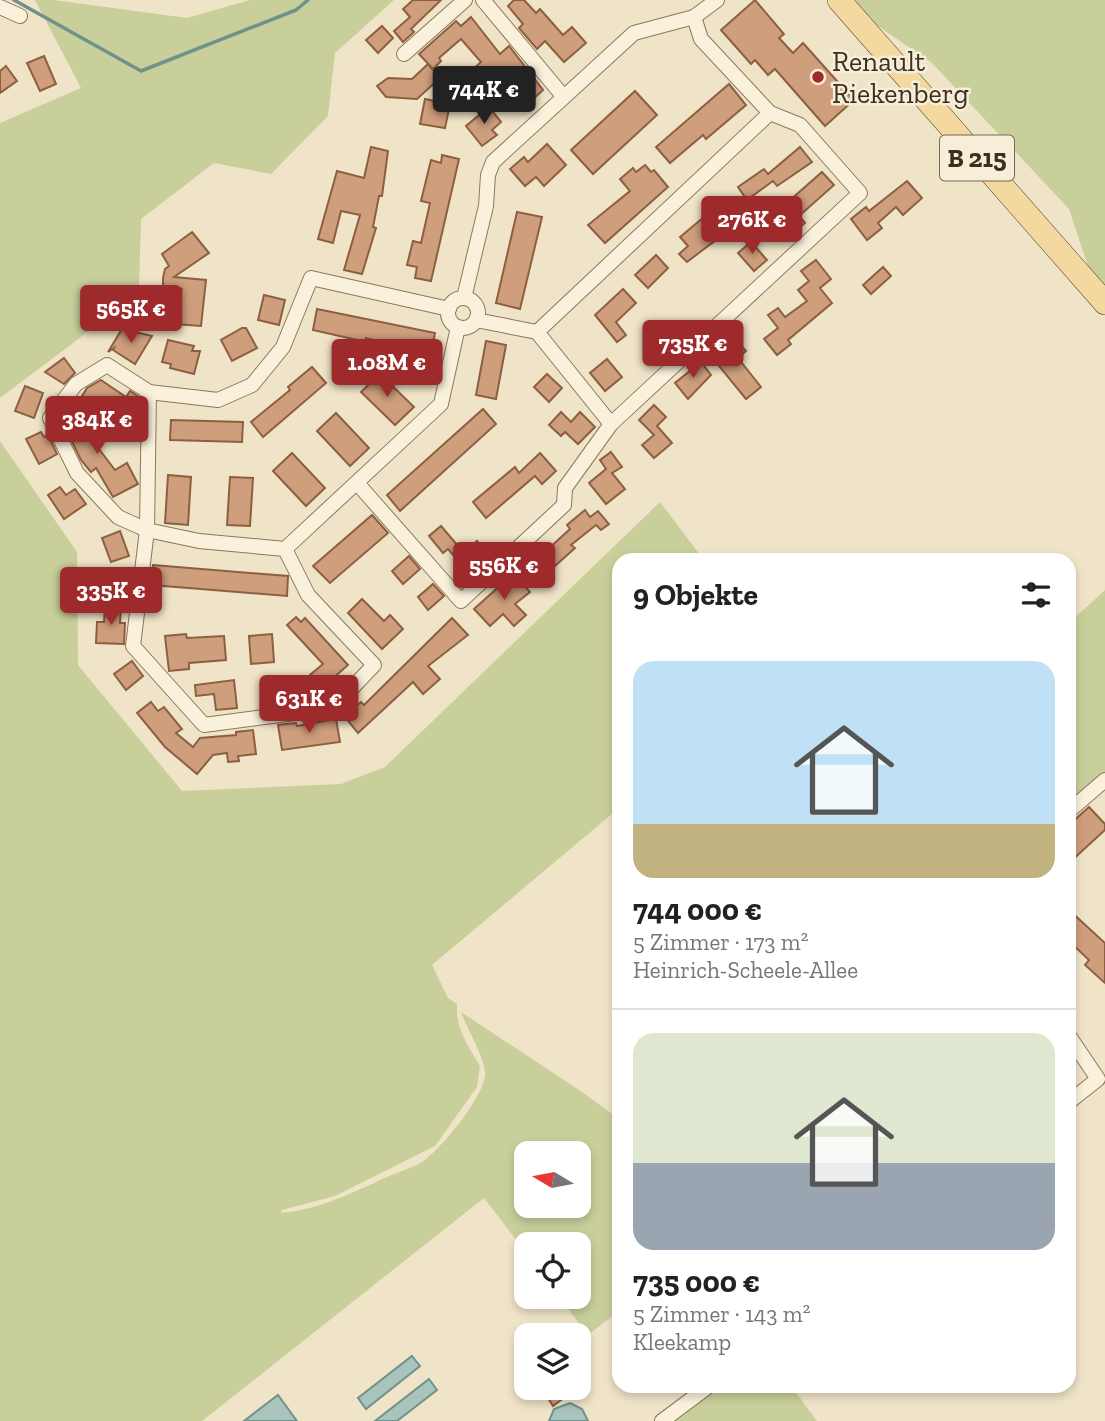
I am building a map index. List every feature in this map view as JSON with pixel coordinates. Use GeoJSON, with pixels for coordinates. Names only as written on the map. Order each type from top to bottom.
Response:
{"type":"FeatureCollection","features":[{"type":"Feature","properties":{"kind":"main road","name":"B 215"},"geometry":{"type":"LineString","coordinates":[[839,0],[1105,303]]}},
{"type":"Feature","properties":{"kind":"street"},"geometry":{"type":"LineString","coordinates":[[404,54],[464,0]]}},
{"type":"Feature","properties":{"kind":"street"},"geometry":{"type":"LineString","coordinates":[[483,0],[563,96]]}},
{"type":"Feature","properties":{"kind":"street"},"geometry":{"type":"LineString","coordinates":[[464,298],[486,205],[488,176],[493,162],[634,33],[694,17],[717,0]]}},
{"type":"Feature","properties":{"kind":"street"},"geometry":{"type":"LineString","coordinates":[[0,7],[20,16]]}},
{"type":"Feature","properties":{"kind":"street"},"geometry":{"type":"LineString","coordinates":[[357,483],[461,601],[564,505],[565,488],[611,424],[860,193],[800,125],[770,113],[701,39],[694,17]]}},
{"type":"Feature","properties":{"kind":"street"},"geometry":{"type":"LineString","coordinates":[[537,332],[770,113]]}},
{"type":"Feature","properties":{"kind":"street"},"geometry":{"type":"LineString","coordinates":[[449,309],[310,278],[283,347],[252,385],[218,400],[149,392],[107,365],[76,384],[50,418],[77,473],[118,517],[147,530],[199,541],[285,549],[442,404],[458,327]]}},
{"type":"Feature","properties":{"kind":"street"},"geometry":{"type":"LineString","coordinates":[[477,320],[476,305],[464,298],[454,301],[449,309],[450,321],[458,327],[466,328],[477,320],[537,332],[611,424]]}},
{"type":"Feature","properties":{"kind":"street"},"geometry":{"type":"LineString","coordinates":[[149,392],[147,530],[132,646],[204,725],[333,708],[374,665],[309,595],[285,549]]}},
{"type":"Feature","properties":{"kind":"street"},"geometry":{"type":"LineString","coordinates":[[1076,804],[1105,780]]}},
{"type":"Feature","properties":{"kind":"street"},"geometry":{"type":"LineString","coordinates":[[1076,1046],[1098,1079],[1076,1096]]}},
{"type":"Feature","properties":{"kind":"street"},"geometry":{"type":"LineString","coordinates":[[662,1421],[700,1393]]}},
{"type":"Feature","properties":{"kind":"green space"},"geometry":{"type":"Polygon","coordinates":[[[35,0],[54,0],[187,18],[250,0],[394,0],[335,53],[328,116],[271,174],[214,163],[141,219],[139,288],[81,337],[0,398],[0,123],[81,88],[35,0]]]}},
{"type":"Feature","properties":{"kind":"green space"},"geometry":{"type":"Polygon","coordinates":[[[840,0],[1105,0],[1105,290],[1090,272],[1069,209],[932,63],[840,0]]]}},
{"type":"Feature","properties":{"kind":"green space"},"geometry":{"type":"Polygon","coordinates":[[[0,441],[77,552],[78,665],[182,791],[341,784],[385,767],[660,502],[699,553],[612,553],[612,814],[432,965],[448,998],[457,1004],[460,1028],[480,1066],[477,1087],[435,1146],[335,1196],[282,1210],[281,1213],[322,1204],[414,1166],[430,1156],[449,1135],[477,1097],[485,1076],[480,1053],[461,1012],[612,1114],[612,1316],[591,1333],[591,1323],[579,1323],[568,1309],[591,1309],[591,1232],[514,1232],[514,1237],[484,1198],[202,1421],[0,1421],[0,441]]]}},
{"type":"Feature","properties":{"kind":"green space"},"geometry":{"type":"Polygon","coordinates":[[[1105,590],[1105,782],[1076,807],[1076,617],[1105,590]]]}},
{"type":"Feature","properties":{"kind":"green space"},"geometry":{"type":"Polygon","coordinates":[[[706,1393],[796,1393],[817,1421],[668,1421],[706,1393]]]}},
{"type":"Feature","properties":{"kind":"water"},"geometry":{"type":"Polygon","coordinates":[[[412,1356],[420,1366],[366,1409],[358,1398],[412,1356]]]}},
{"type":"Feature","properties":{"kind":"water"},"geometry":{"type":"Polygon","coordinates":[[[429,1379],[437,1390],[397,1421],[375,1421],[429,1379]]]}},
{"type":"Feature","properties":{"kind":"water"},"geometry":{"type":"Polygon","coordinates":[[[278,1395],[297,1421],[244,1421],[278,1395]]]}},
{"type":"Feature","properties":{"kind":"water"},"geometry":{"type":"Polygon","coordinates":[[[570,1403],[582,1409],[588,1421],[549,1421],[554,1409],[570,1403]]]}},
{"type":"Feature","properties":{"kind":"building"},"geometry":{"type":"Polygon","coordinates":[[[413,0],[441,0],[411,29],[414,32],[403,42],[394,31],[410,17],[403,9],[413,0]]]}},
{"type":"Feature","properties":{"kind":"building"},"geometry":{"type":"Polygon","coordinates":[[[514,0],[524,0],[536,13],[540,9],[563,35],[572,27],[586,43],[564,62],[545,41],[537,49],[519,28],[523,24],[508,6],[514,0]]]}},
{"type":"Feature","properties":{"kind":"building"},"geometry":{"type":"Polygon","coordinates":[[[755,0],[784,34],[779,38],[793,53],[803,43],[854,100],[825,126],[775,69],[768,75],[755,60],[751,64],[721,30],[755,0]]]}},
{"type":"Feature","properties":{"kind":"building"},"geometry":{"type":"Polygon","coordinates":[[[471,17],[500,54],[509,46],[543,90],[529,103],[515,86],[510,90],[499,77],[486,87],[472,70],[481,62],[461,39],[439,58],[441,61],[433,69],[419,54],[456,21],[461,26],[471,17]]]}},
{"type":"Feature","properties":{"kind":"building"},"geometry":{"type":"Polygon","coordinates":[[[382,26],[393,38],[378,53],[366,40],[382,26]]]}},
{"type":"Feature","properties":{"kind":"building"},"geometry":{"type":"Polygon","coordinates":[[[44,56],[56,84],[40,91],[27,63],[44,56]]]}},
{"type":"Feature","properties":{"kind":"building"},"geometry":{"type":"Polygon","coordinates":[[[428,64],[440,78],[417,99],[386,97],[377,86],[388,78],[412,79],[428,64]]]}},
{"type":"Feature","properties":{"kind":"building"},"geometry":{"type":"Polygon","coordinates":[[[6,66],[17,81],[0,93],[0,71],[6,66]]]}},
{"type":"Feature","properties":{"kind":"building"},"geometry":{"type":"Polygon","coordinates":[[[729,84],[746,105],[706,139],[703,135],[670,163],[656,147],[729,84]]]}},
{"type":"Feature","properties":{"kind":"building"},"geometry":{"type":"Polygon","coordinates":[[[635,91],[657,115],[593,174],[571,150],[635,91]]]}},
{"type":"Feature","properties":{"kind":"building"},"geometry":{"type":"Polygon","coordinates":[[[425,99],[450,104],[445,128],[420,124],[425,99]]]}},
{"type":"Feature","properties":{"kind":"building"},"geometry":{"type":"Polygon","coordinates":[[[489,107],[501,122],[492,130],[497,135],[482,146],[466,126],[489,107]]]}},
{"type":"Feature","properties":{"kind":"building"},"geometry":{"type":"Polygon","coordinates":[[[547,144],[566,165],[544,186],[536,177],[525,186],[510,169],[524,157],[528,162],[547,144]]]}},
{"type":"Feature","properties":{"kind":"building"},"geometry":{"type":"Polygon","coordinates":[[[371,147],[388,151],[382,196],[379,196],[373,227],[376,228],[362,274],[344,270],[360,215],[341,211],[333,243],[318,239],[337,171],[364,178],[371,147]]]}},
{"type":"Feature","properties":{"kind":"building"},"geometry":{"type":"Polygon","coordinates":[[[800,147],[812,162],[777,186],[773,181],[747,200],[738,187],[764,169],[768,174],[800,147]]]}},
{"type":"Feature","properties":{"kind":"building"},"geometry":{"type":"Polygon","coordinates":[[[442,155],[459,159],[431,281],[415,278],[417,267],[407,265],[413,241],[421,243],[430,203],[421,201],[431,160],[441,163],[442,155]]]}},
{"type":"Feature","properties":{"kind":"building"},"geometry":{"type":"Polygon","coordinates":[[[645,165],[651,172],[654,170],[668,187],[605,243],[588,225],[630,191],[620,179],[633,168],[636,172],[645,165]]]}},
{"type":"Feature","properties":{"kind":"building"},"geometry":{"type":"Polygon","coordinates":[[[822,172],[834,185],[799,216],[805,223],[786,239],[779,231],[775,235],[767,226],[791,206],[788,202],[822,172]]]}},
{"type":"Feature","properties":{"kind":"building"},"geometry":{"type":"Polygon","coordinates":[[[907,181],[922,198],[903,215],[896,207],[878,223],[882,228],[867,240],[851,219],[866,207],[869,211],[907,181]]]}},
{"type":"Feature","properties":{"kind":"building"},"geometry":{"type":"Polygon","coordinates":[[[716,207],[733,227],[687,262],[679,254],[688,246],[680,237],[716,207]]]}},
{"type":"Feature","properties":{"kind":"building"},"geometry":{"type":"Polygon","coordinates":[[[517,212],[542,217],[520,309],[496,303],[517,212]]]}},
{"type":"Feature","properties":{"kind":"building"},"geometry":{"type":"Polygon","coordinates":[[[192,232],[209,253],[174,277],[206,280],[201,326],[175,324],[182,288],[172,303],[163,302],[163,278],[165,269],[169,266],[162,254],[192,232]]]}},
{"type":"Feature","properties":{"kind":"building"},"geometry":{"type":"Polygon","coordinates":[[[751,242],[767,260],[754,271],[738,253],[751,242]]]}},
{"type":"Feature","properties":{"kind":"building"},"geometry":{"type":"Polygon","coordinates":[[[656,255],[668,268],[648,288],[635,275],[656,255]]]}},
{"type":"Feature","properties":{"kind":"building"},"geometry":{"type":"Polygon","coordinates":[[[816,260],[831,279],[820,288],[832,303],[788,340],[791,344],[777,355],[764,339],[778,328],[768,315],[778,308],[785,317],[807,301],[798,290],[809,281],[801,271],[816,260]]]}},
{"type":"Feature","properties":{"kind":"building"},"geometry":{"type":"Polygon","coordinates":[[[883,267],[891,276],[871,294],[863,285],[883,267]]]}},
{"type":"Feature","properties":{"kind":"building"},"geometry":{"type":"Polygon","coordinates":[[[623,289],[636,303],[616,322],[626,335],[617,342],[595,315],[623,289]]]}},
{"type":"Feature","properties":{"kind":"building"},"geometry":{"type":"Polygon","coordinates":[[[264,295],[285,300],[279,325],[258,320],[264,295]]]}},
{"type":"Feature","properties":{"kind":"building"},"geometry":{"type":"Polygon","coordinates":[[[317,309],[435,333],[431,354],[366,338],[366,342],[313,330],[317,309]]]}},
{"type":"Feature","properties":{"kind":"building"},"geometry":{"type":"Polygon","coordinates":[[[246,328],[257,348],[232,361],[221,340],[246,328]]]}},
{"type":"Feature","properties":{"kind":"building"},"geometry":{"type":"Polygon","coordinates":[[[122,329],[152,336],[135,364],[113,350],[114,348],[108,352],[122,329]]]}},
{"type":"Feature","properties":{"kind":"building"},"geometry":{"type":"Polygon","coordinates":[[[733,337],[746,351],[738,358],[761,387],[746,399],[719,366],[725,361],[717,352],[733,337]]]}},
{"type":"Feature","properties":{"kind":"building"},"geometry":{"type":"Polygon","coordinates":[[[168,340],[194,346],[192,351],[200,351],[194,374],[170,368],[171,364],[162,362],[168,340]]]}},
{"type":"Feature","properties":{"kind":"building"},"geometry":{"type":"Polygon","coordinates":[[[486,341],[506,345],[496,399],[476,395],[486,341]]]}},
{"type":"Feature","properties":{"kind":"building"},"geometry":{"type":"Polygon","coordinates":[[[64,358],[75,373],[64,384],[45,372],[64,358]]]}},
{"type":"Feature","properties":{"kind":"building"},"geometry":{"type":"Polygon","coordinates":[[[607,359],[622,377],[605,391],[590,373],[607,359]]]}},
{"type":"Feature","properties":{"kind":"building"},"geometry":{"type":"Polygon","coordinates":[[[701,362],[711,375],[688,399],[675,383],[701,362]]]}},
{"type":"Feature","properties":{"kind":"building"},"geometry":{"type":"Polygon","coordinates":[[[312,367],[326,383],[263,437],[251,422],[290,390],[288,387],[312,367]]]}},
{"type":"Feature","properties":{"kind":"building"},"geometry":{"type":"Polygon","coordinates":[[[380,374],[414,407],[395,425],[361,392],[380,374]]]}},
{"type":"Feature","properties":{"kind":"building"},"geometry":{"type":"Polygon","coordinates":[[[547,374],[562,388],[549,402],[534,387],[547,374]]]}},
{"type":"Feature","properties":{"kind":"building"},"geometry":{"type":"Polygon","coordinates":[[[101,380],[126,397],[130,391],[139,397],[133,407],[139,410],[139,427],[134,440],[115,432],[120,420],[82,396],[87,388],[101,380]]]}},
{"type":"Feature","properties":{"kind":"building"},"geometry":{"type":"Polygon","coordinates":[[[25,386],[43,393],[34,418],[15,411],[25,386]]]}},
{"type":"Feature","properties":{"kind":"building"},"geometry":{"type":"Polygon","coordinates":[[[654,405],[666,417],[657,426],[672,443],[654,458],[642,445],[654,435],[639,420],[654,405]]]}},
{"type":"Feature","properties":{"kind":"building"},"geometry":{"type":"Polygon","coordinates":[[[483,409],[496,424],[400,511],[387,495],[483,409]]]}},
{"type":"Feature","properties":{"kind":"building"},"geometry":{"type":"Polygon","coordinates":[[[78,410],[91,428],[86,432],[115,470],[127,463],[138,484],[113,497],[96,468],[91,472],[81,460],[62,421],[78,410]]]}},
{"type":"Feature","properties":{"kind":"building"},"geometry":{"type":"Polygon","coordinates":[[[561,412],[571,422],[580,412],[595,427],[578,444],[565,432],[561,436],[549,425],[561,412]]]}},
{"type":"Feature","properties":{"kind":"building"},"geometry":{"type":"Polygon","coordinates":[[[336,413],[369,448],[350,466],[317,431],[336,413]]]}},
{"type":"Feature","properties":{"kind":"building"},"geometry":{"type":"Polygon","coordinates":[[[171,420],[243,422],[242,442],[170,440],[171,420]]]}},
{"type":"Feature","properties":{"kind":"building"},"geometry":{"type":"Polygon","coordinates":[[[41,432],[44,437],[48,435],[57,454],[39,464],[26,439],[41,432]]]}},
{"type":"Feature","properties":{"kind":"building"},"geometry":{"type":"Polygon","coordinates":[[[611,452],[622,467],[612,473],[625,489],[606,504],[589,483],[606,469],[600,460],[611,452]]]}},
{"type":"Feature","properties":{"kind":"building"},"geometry":{"type":"Polygon","coordinates":[[[292,453],[325,488],[306,506],[273,471],[292,453]]]}},
{"type":"Feature","properties":{"kind":"building"},"geometry":{"type":"Polygon","coordinates":[[[540,453],[556,471],[542,484],[535,476],[486,518],[473,502],[515,467],[519,473],[540,453]]]}},
{"type":"Feature","properties":{"kind":"building"},"geometry":{"type":"Polygon","coordinates":[[[168,475],[191,477],[188,525],[165,523],[168,475]]]}},
{"type":"Feature","properties":{"kind":"building"},"geometry":{"type":"Polygon","coordinates":[[[230,477],[253,478],[250,526],[227,525],[230,477]]]}},
{"type":"Feature","properties":{"kind":"building"},"geometry":{"type":"Polygon","coordinates":[[[60,487],[66,495],[75,489],[86,504],[64,519],[48,495],[60,487]]]}},
{"type":"Feature","properties":{"kind":"building"},"geometry":{"type":"Polygon","coordinates":[[[585,510],[590,517],[598,511],[609,524],[601,530],[596,525],[571,545],[575,548],[546,574],[535,561],[570,529],[567,525],[585,510]]]}},
{"type":"Feature","properties":{"kind":"building"},"geometry":{"type":"Polygon","coordinates":[[[372,515],[388,533],[330,583],[313,566],[372,515]]]}},
{"type":"Feature","properties":{"kind":"building"},"geometry":{"type":"Polygon","coordinates":[[[441,526],[464,553],[477,541],[492,558],[473,577],[448,549],[443,553],[429,536],[441,526]]]}},
{"type":"Feature","properties":{"kind":"building"},"geometry":{"type":"Polygon","coordinates":[[[120,531],[129,556],[111,562],[102,538],[120,531]]]}},
{"type":"Feature","properties":{"kind":"building"},"geometry":{"type":"Polygon","coordinates":[[[409,556],[420,569],[403,584],[392,571],[409,556]]]}},
{"type":"Feature","properties":{"kind":"building"},"geometry":{"type":"Polygon","coordinates":[[[153,565],[288,576],[287,596],[152,585],[153,565]]]}},
{"type":"Feature","properties":{"kind":"building"},"geometry":{"type":"Polygon","coordinates":[[[514,573],[530,592],[515,604],[526,615],[514,626],[503,614],[490,626],[474,609],[514,573]]]}},
{"type":"Feature","properties":{"kind":"building"},"geometry":{"type":"Polygon","coordinates":[[[433,584],[444,596],[428,610],[418,597],[433,584]]]}},
{"type":"Feature","properties":{"kind":"building"},"geometry":{"type":"Polygon","coordinates":[[[362,599],[384,621],[390,615],[403,629],[382,649],[348,613],[362,599]]]}},
{"type":"Feature","properties":{"kind":"building"},"geometry":{"type":"Polygon","coordinates":[[[105,605],[121,606],[120,623],[125,623],[124,644],[96,643],[97,622],[104,622],[105,605]]]}},
{"type":"Feature","properties":{"kind":"building"},"geometry":{"type":"Polygon","coordinates":[[[296,617],[301,622],[305,618],[348,665],[323,687],[313,689],[310,675],[323,664],[287,625],[296,617]]]}},
{"type":"Feature","properties":{"kind":"building"},"geometry":{"type":"Polygon","coordinates":[[[452,618],[468,635],[428,666],[440,679],[423,694],[413,682],[358,733],[344,716],[361,702],[364,705],[452,618]]]}},
{"type":"Feature","properties":{"kind":"building"},"geometry":{"type":"Polygon","coordinates":[[[186,634],[187,638],[224,636],[226,660],[189,663],[189,669],[169,671],[165,636],[186,634]]]}},
{"type":"Feature","properties":{"kind":"building"},"geometry":{"type":"Polygon","coordinates":[[[272,634],[274,662],[251,664],[249,636],[272,634]]]}},
{"type":"Feature","properties":{"kind":"building"},"geometry":{"type":"Polygon","coordinates":[[[132,661],[143,676],[126,690],[114,674],[132,661]]]}},
{"type":"Feature","properties":{"kind":"building"},"geometry":{"type":"Polygon","coordinates":[[[291,679],[295,695],[269,700],[265,684],[291,679]]]}},
{"type":"Feature","properties":{"kind":"building"},"geometry":{"type":"Polygon","coordinates":[[[234,680],[237,708],[216,710],[214,694],[196,696],[195,685],[234,680]]]}},
{"type":"Feature","properties":{"kind":"building"},"geometry":{"type":"Polygon","coordinates":[[[151,702],[158,711],[164,707],[182,729],[176,733],[193,747],[200,738],[236,735],[236,732],[253,730],[256,754],[238,756],[239,761],[228,762],[227,753],[213,755],[197,774],[165,747],[137,713],[151,702]]]}},
{"type":"Feature","properties":{"kind":"building"},"geometry":{"type":"Polygon","coordinates":[[[336,719],[340,742],[282,750],[278,725],[296,723],[297,726],[336,719]]]}},
{"type":"Feature","properties":{"kind":"building"},"geometry":{"type":"Polygon","coordinates":[[[1089,807],[1105,824],[1105,830],[1076,857],[1076,819],[1089,807]]]}},
{"type":"Feature","properties":{"kind":"building"},"geometry":{"type":"Polygon","coordinates":[[[1076,916],[1105,943],[1105,983],[1085,965],[1089,960],[1076,948],[1076,916]]]}},
{"type":"Feature","properties":{"kind":"building"},"geometry":{"type":"Polygon","coordinates":[[[549,1400],[561,1400],[553,1406],[549,1400]]]}},
{"type":"Feature","properties":{"kind":"waterway"},"geometry":{"type":"LineString","coordinates":[[14,0],[141,71],[296,10],[308,0]]}},
{"type":"Feature","properties":{"kind":"place","name":"Renault Riekenberg"},"geometry":{"type":"Point","coordinates":[818,77]}}]}
